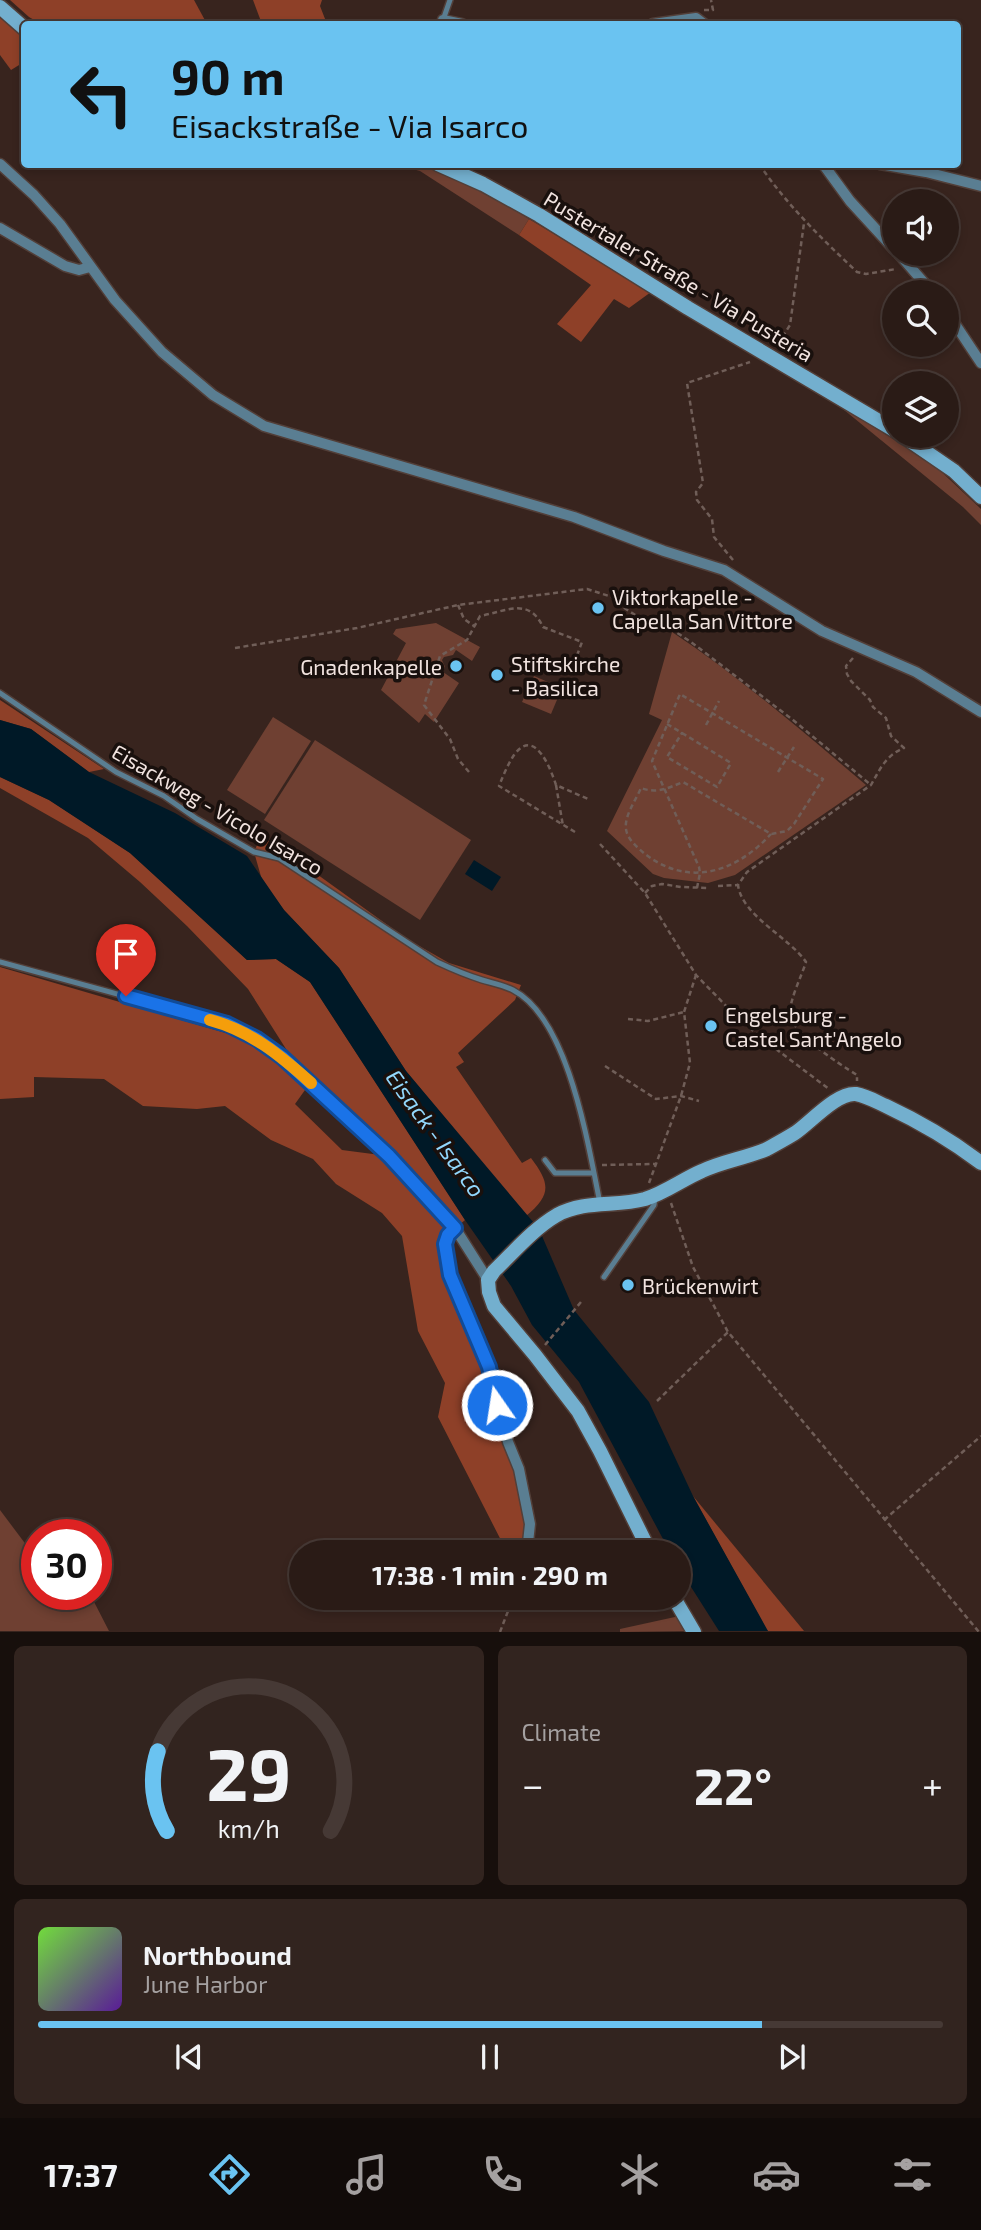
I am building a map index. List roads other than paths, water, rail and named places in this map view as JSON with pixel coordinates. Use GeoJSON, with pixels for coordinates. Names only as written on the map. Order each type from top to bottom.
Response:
{"type":"FeatureCollection","features":[{"type":"Feature","properties":{"kind":"street"},"geometry":{"type":"LineString","coordinates":[[0,7],[21,25]]}},
{"type":"Feature","properties":{"kind":"street"},"geometry":{"type":"LineString","coordinates":[[674,21],[695,18],[700,21]]}},
{"type":"Feature","properties":{"kind":"street"},"geometry":{"type":"LineString","coordinates":[[443,20],[448,21]]}},
{"type":"Feature","properties":{"kind":"street"},"geometry":{"type":"LineString","coordinates":[[0,164],[60,225],[115,300],[162,352],[213,396],[264,425],[574,517],[724,570],[822,631],[916,672],[981,712]]}},
{"type":"Feature","properties":{"kind":"street","name":"Pustertaler Straße - Via Pusteria"},"geometry":{"type":"LineString","coordinates":[[447,168],[483,184],[539,215],[882,423]]}},
{"type":"Feature","properties":{"kind":"street"},"geometry":{"type":"LineString","coordinates":[[826,168],[850,201],[882,236]]}},
{"type":"Feature","properties":{"kind":"street"},"geometry":{"type":"LineString","coordinates":[[903,168],[981,186]]}},
{"type":"Feature","properties":{"kind":"street"},"geometry":{"type":"LineString","coordinates":[[0,228],[65,266],[79,270],[90,267]]}},
{"type":"Feature","properties":{"kind":"street"},"geometry":{"type":"LineString","coordinates":[[910,266],[922,280]]}},
{"type":"Feature","properties":{"kind":"street"},"geometry":{"type":"LineString","coordinates":[[959,330],[981,363]]}},
{"type":"Feature","properties":{"kind":"street"},"geometry":{"type":"LineString","coordinates":[[920,448],[954,471],[981,497]]}},
{"type":"Feature","properties":{"kind":"street"},"geometry":{"type":"LineString","coordinates":[[310,1082],[389,1156],[455,1228],[491,1275]]}},
{"type":"Feature","properties":{"kind":"street"},"geometry":{"type":"LineString","coordinates":[[644,1540],[578,1410],[494,1306],[489,1292],[491,1275],[555,1216],[574,1207],[631,1202],[656,1195],[703,1170],[767,1149],[794,1133],[840,1097],[856,1094],[914,1119],[958,1145],[981,1163]]}},
{"type":"Feature","properties":{"kind":"street"},"geometry":{"type":"LineString","coordinates":[[455,1228],[448,1235],[445,1244],[450,1275],[489,1367],[505,1429],[519,1468],[530,1524],[528,1540]]}},
{"type":"Feature","properties":{"kind":"street"},"geometry":{"type":"LineString","coordinates":[[681,1610],[694,1632]]}},
{"type":"Feature","properties":{"kind":"lane"},"geometry":{"type":"LineString","coordinates":[[443,20],[450,0]]}},
{"type":"Feature","properties":{"kind":"lane","name":"Eisackweg - Vicolo Isarco"},"geometry":{"type":"LineString","coordinates":[[0,693],[116,772],[164,796],[254,852],[279,858],[437,962],[513,990],[527,1001],[556,1040],[568,1069],[600,1203]]}},
{"type":"Feature","properties":{"kind":"lane"},"geometry":{"type":"LineString","coordinates":[[0,962],[227,1024],[257,1039],[310,1082]]}},
{"type":"Feature","properties":{"kind":"lane"},"geometry":{"type":"LineString","coordinates":[[545,1160],[555,1173],[593,1173]]}},
{"type":"Feature","properties":{"kind":"lane"},"geometry":{"type":"LineString","coordinates":[[604,1277],[654,1205],[656,1195]]}},
{"type":"Feature","properties":{"kind":"water","name":"Eisack - Isarco"},"geometry":{"type":"Polygon","coordinates":[[[0,720],[31,729],[89,772],[175,813],[247,856],[284,910],[339,968],[406,1071],[539,1229],[574,1310],[649,1402],[693,1496],[768,1631],[719,1631],[691,1587],[691,1540],[664,1540],[579,1382],[532,1325],[511,1286],[310,982],[276,959],[247,960],[130,853],[49,800],[0,777],[0,720]]]}},
{"type":"Feature","properties":{"kind":"water"},"geometry":{"type":"Polygon","coordinates":[[[474,860],[501,877],[492,891],[465,874],[474,860]]]}},
{"type":"Feature","properties":{"kind":"place","name":"Viktorkapelle - Capella San Vittore"},"geometry":{"type":"Point","coordinates":[598,608]}},
{"type":"Feature","properties":{"kind":"place","name":"Gnadenkapelle"},"geometry":{"type":"Point","coordinates":[456,666]}},
{"type":"Feature","properties":{"kind":"place","name":"Stiftskirche - Basilica"},"geometry":{"type":"Point","coordinates":[497,675]}},
{"type":"Feature","properties":{"kind":"place","name":"Engelsburg - Castel Sant'Angelo"},"geometry":{"type":"Point","coordinates":[711,1026]}},
{"type":"Feature","properties":{"kind":"place","name":"Brückenwirt"},"geometry":{"type":"Point","coordinates":[628,1285]}}]}
